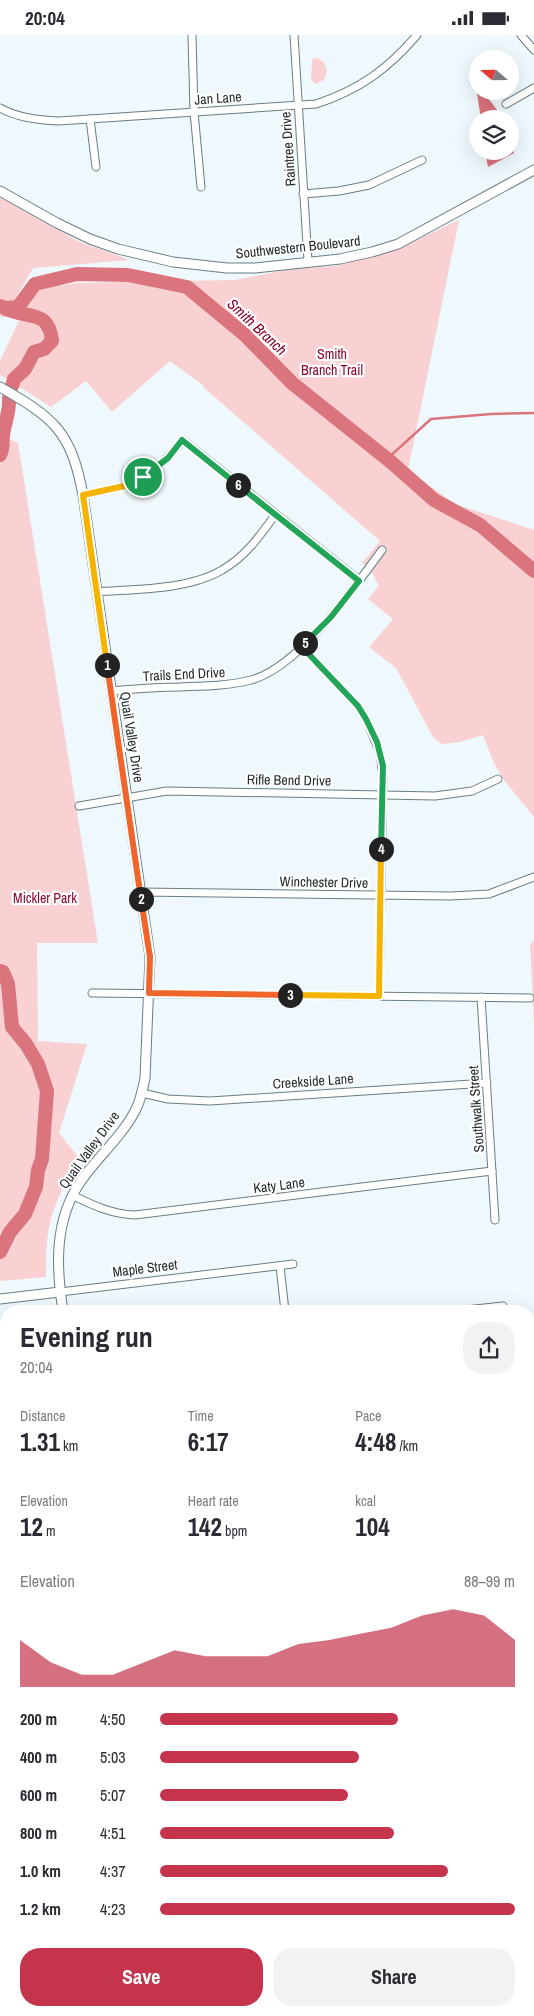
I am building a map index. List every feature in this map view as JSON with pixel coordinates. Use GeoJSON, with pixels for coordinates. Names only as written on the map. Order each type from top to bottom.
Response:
{"type":"FeatureCollection","features":[{"type":"Feature","properties":{"kind":"street"},"geometry":{"type":"LineString","coordinates":[[192,35],[194,112],[201,187]]}},
{"type":"Feature","properties":{"kind":"street","name":"Raintree Drive"},"geometry":{"type":"LineString","coordinates":[[294,35],[308,261]]}},
{"type":"Feature","properties":{"kind":"street","name":"Jan Lane"},"geometry":{"type":"LineString","coordinates":[[0,108],[18,116],[36,120],[58,121],[316,104],[338,97],[364,83],[384,69],[417,35]]}},
{"type":"Feature","properties":{"kind":"street"},"geometry":{"type":"LineString","coordinates":[[521,35],[534,50]]}},
{"type":"Feature","properties":{"kind":"street"},"geometry":{"type":"LineString","coordinates":[[506,104],[534,88]]}},
{"type":"Feature","properties":{"kind":"street"},"geometry":{"type":"LineString","coordinates":[[90,119],[96,167]]}},
{"type":"Feature","properties":{"kind":"street"},"geometry":{"type":"LineString","coordinates":[[303,194],[339,191],[368,185],[422,160]]}},
{"type":"Feature","properties":{"kind":"street","name":"Southwestern Boulevard"},"geometry":{"type":"LineString","coordinates":[[0,191],[90,239],[145,257],[173,263],[227,268],[256,268],[340,259],[398,244],[534,170]]}},
{"type":"Feature","properties":{"kind":"street","name":"Quail Valley Drive"},"geometry":{"type":"LineString","coordinates":[[0,387],[44,415],[61,433],[75,459],[83,495],[150,957],[142,1093],[136,1108],[119,1135],[81,1181],[72,1195],[60,1234],[58,1252],[62,1305]]}},
{"type":"Feature","properties":{"kind":"street"},"geometry":{"type":"LineString","coordinates":[[83,495],[129,485],[158,467],[182,440],[359,581]]}},
{"type":"Feature","properties":{"kind":"street"},"geometry":{"type":"LineString","coordinates":[[97,592],[195,582],[210,576],[243,555],[256,542],[275,515]]}},
{"type":"Feature","properties":{"kind":"street","name":"Trails End Drive"},"geometry":{"type":"LineString","coordinates":[[111,691],[209,687],[254,679],[283,663],[331,617],[382,550]]}},
{"type":"Feature","properties":{"kind":"street"},"geometry":{"type":"LineString","coordinates":[[301,646],[358,706],[366,719],[380,753],[383,766],[379,996]]}},
{"type":"Feature","properties":{"kind":"street","name":"Rifle Bend Drive"},"geometry":{"type":"LineString","coordinates":[[79,806],[167,791],[435,796],[472,791],[498,779]]}},
{"type":"Feature","properties":{"kind":"street","name":"Winchester Drive"},"geometry":{"type":"LineString","coordinates":[[140,892],[451,896],[489,894],[534,877]]}},
{"type":"Feature","properties":{"kind":"street"},"geometry":{"type":"LineString","coordinates":[[92,993],[530,998]]}},
{"type":"Feature","properties":{"kind":"street","name":"Southwalk Street"},"geometry":{"type":"LineString","coordinates":[[481,997],[495,1220]]}},
{"type":"Feature","properties":{"kind":"street","name":"Creekside Lane"},"geometry":{"type":"LineString","coordinates":[[142,1093],[168,1099],[210,1101],[487,1083]]}},
{"type":"Feature","properties":{"kind":"street","name":"Katy Lane"},"geometry":{"type":"LineString","coordinates":[[72,1195],[106,1211],[135,1215],[492,1171]]}},
{"type":"Feature","properties":{"kind":"street","name":"Maple Street"},"geometry":{"type":"LineString","coordinates":[[0,1299],[292,1264]]}},
{"type":"Feature","properties":{"kind":"street"},"geometry":{"type":"LineString","coordinates":[[280,1266],[284,1305]]}},
{"type":"Feature","properties":{"kind":"green space"},"geometry":{"type":"Polygon","coordinates":[[[317,58],[324,62],[327,71],[324,80],[316,84],[311,80],[312,59],[317,58]]]}},
{"type":"Feature","properties":{"kind":"green space"},"geometry":{"type":"Polygon","coordinates":[[[0,197],[80,242],[130,260],[33,268],[4,318],[0,316],[0,197]]]}},
{"type":"Feature","properties":{"kind":"green space","name":"Smith Branch Trail"},"geometry":{"type":"Polygon","coordinates":[[[459,220],[408,470],[455,504],[534,530],[534,817],[504,780],[494,763],[483,735],[460,742],[441,744],[433,737],[396,668],[369,647],[393,619],[368,599],[379,586],[371,571],[362,563],[380,541],[204,386],[170,361],[112,412],[86,381],[51,407],[0,375],[0,361],[33,291],[77,283],[235,280],[291,269],[336,266],[408,244],[459,220]]]}},
{"type":"Feature","properties":{"kind":"green space","name":"Mickler Park"},"geometry":{"type":"Polygon","coordinates":[[[0,435],[18,443],[98,943],[37,943],[38,1041],[87,1044],[59,1133],[82,1162],[63,1189],[52,1215],[47,1244],[46,1277],[0,1281],[0,435]]]}},
{"type":"Feature","properties":{"kind":"green space"},"geometry":{"type":"Polygon","coordinates":[[[534,940],[534,1027],[530,944],[534,940]]]}},
{"type":"Feature","properties":{"kind":"shaded area"},"geometry":{"type":"Polygon","coordinates":[[[478,100],[490,100],[497,110],[480,110],[478,100]]]}},
{"type":"Feature","properties":{"kind":"shaded area"},"geometry":{"type":"Polygon","coordinates":[[[487,160],[501,160],[488,167],[487,160]]]}},
{"type":"Feature","properties":{"kind":"waterway","name":"Smith Branch"},"geometry":{"type":"LineString","coordinates":[[0,306],[5,308],[18,307],[35,284],[77,274],[128,275],[187,287],[245,335],[292,383],[391,462],[434,500],[480,525],[534,571]]}},
{"type":"Feature","properties":{"kind":"waterway"},"geometry":{"type":"LineString","coordinates":[[6,309],[42,320],[47,324],[52,341],[44,349],[34,352],[25,369],[14,379],[12,386]]}},
{"type":"Feature","properties":{"kind":"waterway"},"geometry":{"type":"LineString","coordinates":[[0,455],[9,398]]}},
{"type":"Feature","properties":{"kind":"waterway"},"geometry":{"type":"LineString","coordinates":[[387,459],[431,419],[491,414],[534,413]]}},
{"type":"Feature","properties":{"kind":"waterway"},"geometry":{"type":"LineString","coordinates":[[0,971],[3,972],[8,984],[12,1027],[26,1044],[38,1064],[47,1091],[42,1159],[38,1170],[36,1187],[25,1214],[10,1232],[0,1252]]}},
{"type":"Feature","properties":{"kind":"route"},"geometry":{"type":"LineString","coordinates":[[182,440],[359,581],[331,617],[301,646],[358,706],[377,742],[383,766],[379,996],[149,993],[150,957],[83,495],[129,485],[143,477],[168,458],[182,440]]}}]}
